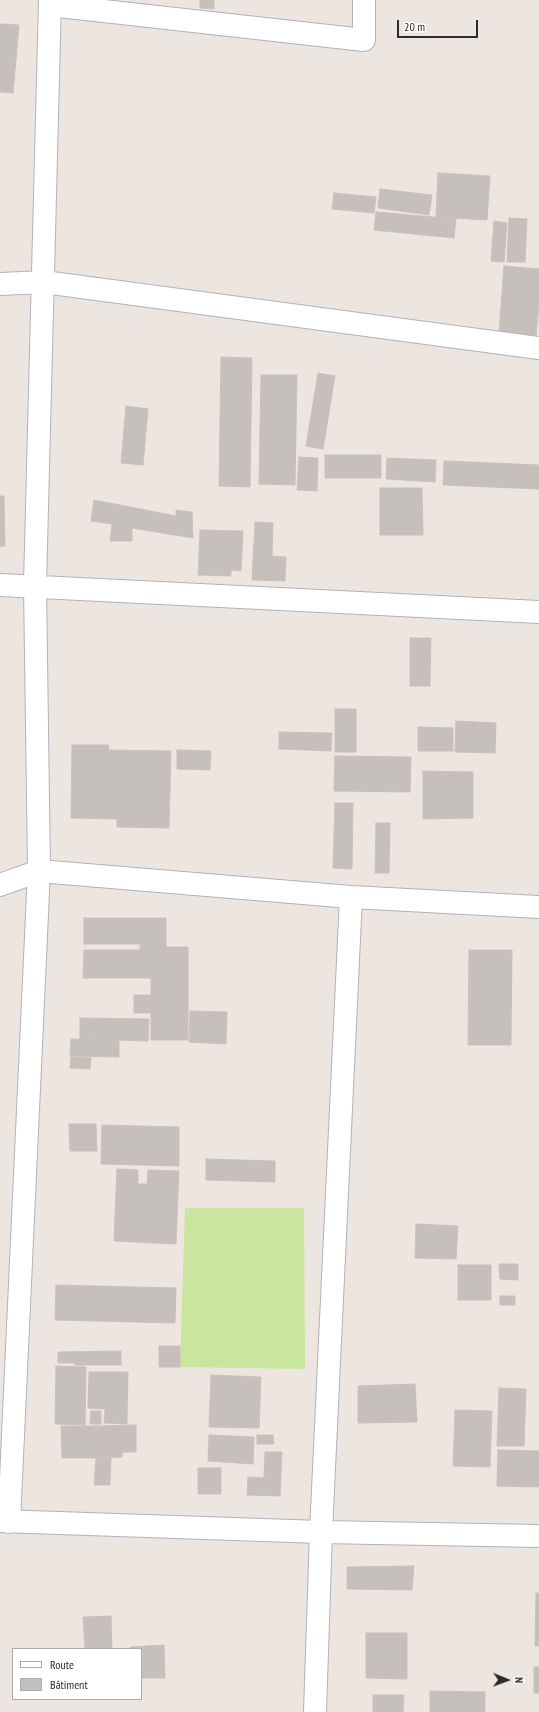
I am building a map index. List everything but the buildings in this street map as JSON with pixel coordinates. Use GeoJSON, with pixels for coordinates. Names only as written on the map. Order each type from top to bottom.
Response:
{"type":"FeatureCollection","features":[{"type":"Feature","properties":{"kind":"street"},"geometry":{"type":"LineString","coordinates":[[364,0],[364,40],[50,2],[44,282],[35,585],[39,871],[4,1521],[321,1532],[539,1536]]}},
{"type":"Feature","properties":{"kind":"street"},"geometry":{"type":"LineString","coordinates":[[0,284],[44,282],[539,348]]}},
{"type":"Feature","properties":{"kind":"street"},"geometry":{"type":"LineString","coordinates":[[0,585],[35,585],[539,612]]}},
{"type":"Feature","properties":{"kind":"street"},"geometry":{"type":"LineString","coordinates":[[0,885],[39,871],[351,897],[539,907]]}},
{"type":"Feature","properties":{"kind":"street"},"geometry":{"type":"LineString","coordinates":[[315,1712],[321,1532],[351,897]]}},
{"type":"Feature","properties":{"kind":"green space"},"geometry":{"type":"Polygon","coordinates":[[[185,1208],[304,1208],[305,1369],[180,1367],[185,1208]]]}}]}
